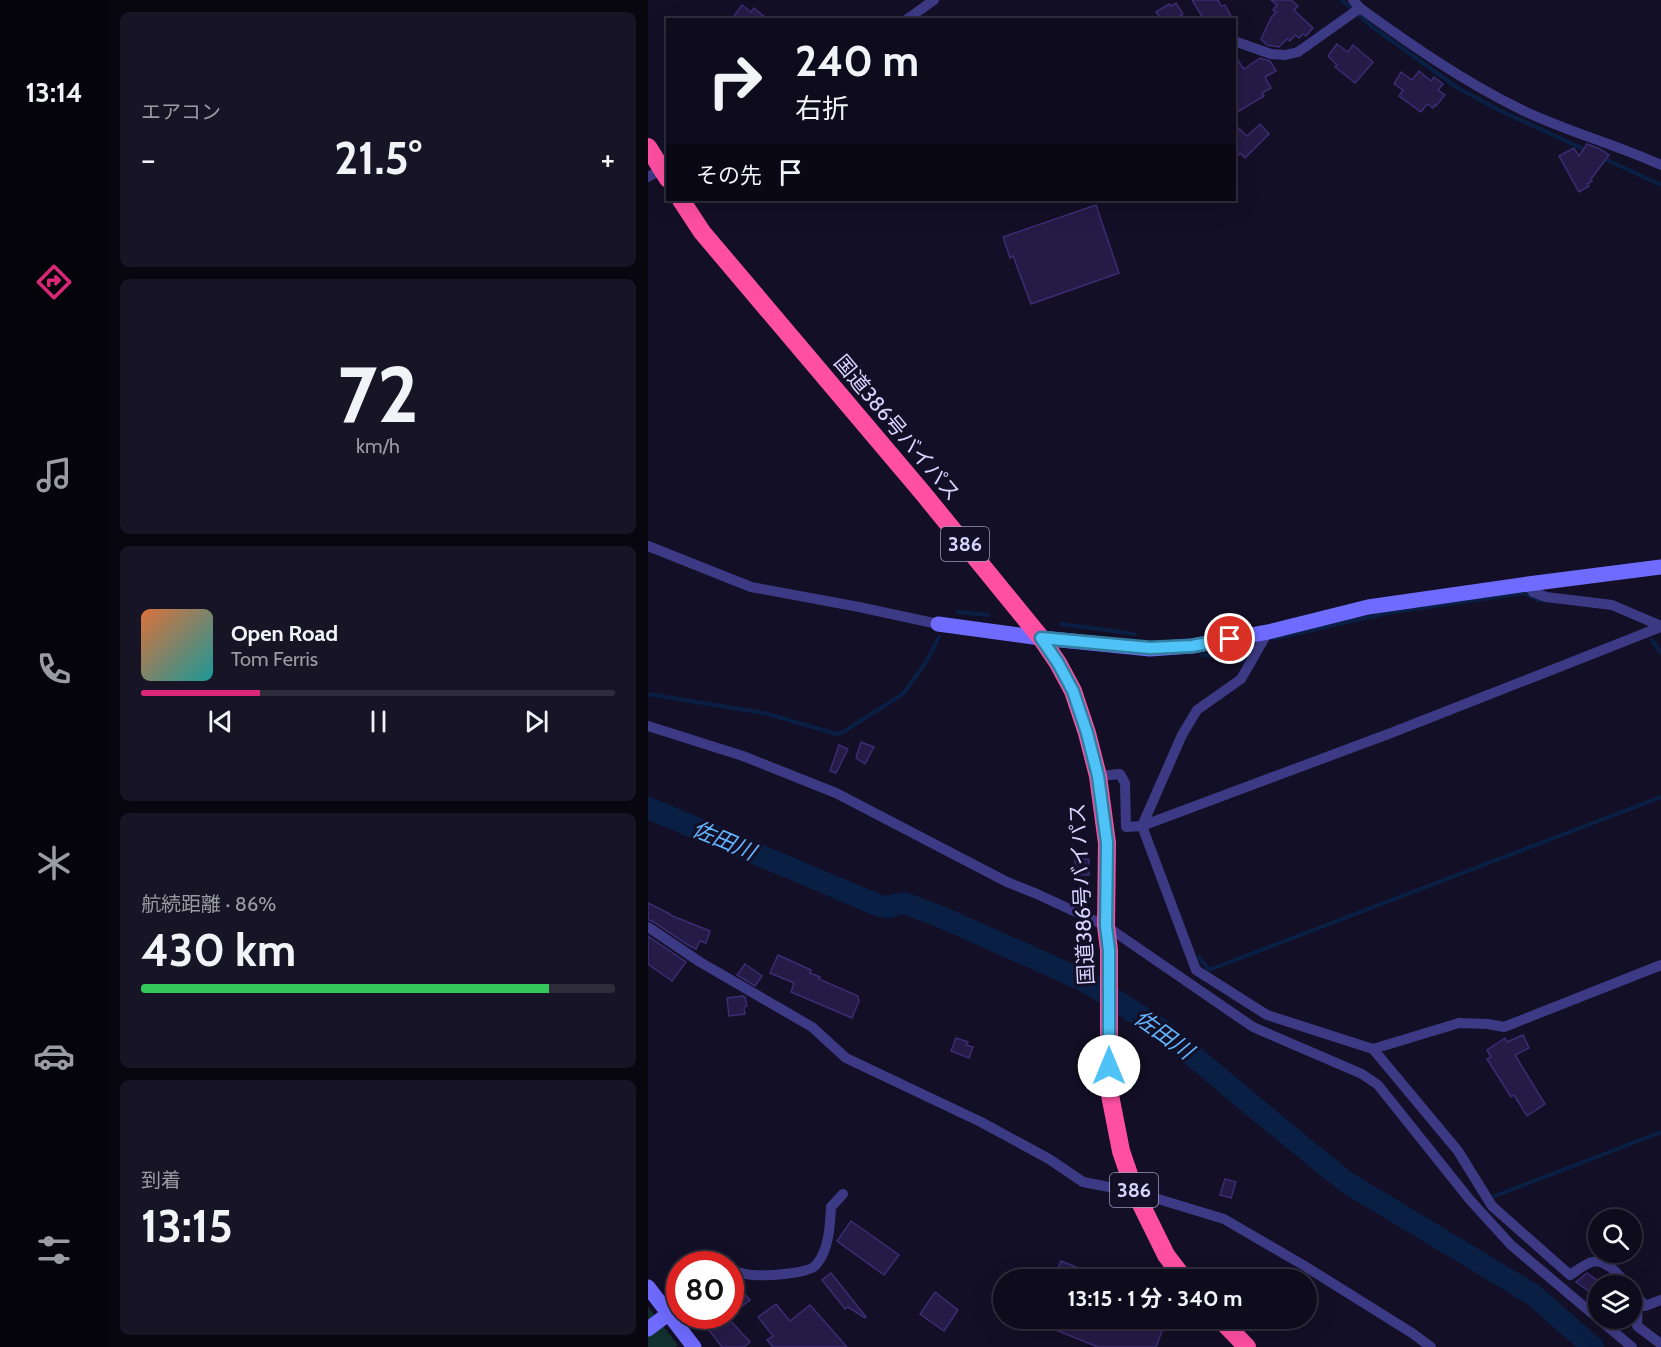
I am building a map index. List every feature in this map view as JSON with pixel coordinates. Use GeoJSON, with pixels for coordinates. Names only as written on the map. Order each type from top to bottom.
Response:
{"type":"FeatureCollection","features":[{"type":"Feature","properties":{"kind":"highway"},"geometry":{"type":"LineString","coordinates":[[648,147],[661,173]]}},
{"type":"Feature","properties":{"kind":"highway","name":"国道386号バイパス"},"geometry":{"type":"LineString","coordinates":[[682,201],[702,232],[922,492],[1041,638],[1073,691],[1098,776],[1107,843],[1109,1090],[1122,1151],[1135,1192],[1166,1255],[1177,1269]]}},
{"type":"Feature","properties":{"kind":"highway"},"geometry":{"type":"LineString","coordinates":[[1230,1329],[1247,1347]]}},
{"type":"Feature","properties":{"kind":"street"},"geometry":{"type":"LineString","coordinates":[[909,18],[934,0]]}},
{"type":"Feature","properties":{"kind":"street"},"geometry":{"type":"LineString","coordinates":[[1236,42],[1271,54],[1284,55],[1298,52],[1356,4],[1412,46],[1486,92],[1548,121],[1661,165]]}},
{"type":"Feature","properties":{"kind":"street"},"geometry":{"type":"LineString","coordinates":[[648,546],[751,587],[938,624],[1041,638],[1150,648],[1192,646],[1268,632],[1368,607],[1661,567]]}},
{"type":"Feature","properties":{"kind":"street"},"geometry":{"type":"LineString","coordinates":[[1528,584],[1533,592],[1546,597],[1612,605],[1661,626]]}},
{"type":"Feature","properties":{"kind":"street"},"geometry":{"type":"LineString","coordinates":[[1098,776],[1120,774],[1125,783],[1126,827],[1142,826],[1391,733],[1661,626]]}},
{"type":"Feature","properties":{"kind":"street"},"geometry":{"type":"LineString","coordinates":[[1268,632],[1241,679],[1197,710],[1182,735],[1142,826],[1196,970],[1267,1015],[1373,1049],[1458,1150],[1492,1206],[1570,1275],[1591,1262],[1604,1262],[1619,1275]]}},
{"type":"Feature","properties":{"kind":"street"},"geometry":{"type":"LineString","coordinates":[[648,726],[743,756],[836,793],[1007,882],[1106,926],[1253,1027],[1362,1074],[1378,1085],[1470,1200],[1510,1245],[1632,1347]]}},
{"type":"Feature","properties":{"kind":"street"},"geometry":{"type":"LineString","coordinates":[[648,927],[700,962],[812,1027],[846,1058],[981,1122],[1049,1159],[1083,1182],[1135,1192],[1224,1219],[1313,1271],[1431,1347]]}},
{"type":"Feature","properties":{"kind":"street"},"geometry":{"type":"LineString","coordinates":[[1373,1049],[1459,1023],[1504,1027],[1661,965]]}},
{"type":"Feature","properties":{"kind":"street"},"geometry":{"type":"LineString","coordinates":[[744,1273],[754,1275],[798,1273],[815,1267],[825,1251],[831,1207],[843,1194]]}},
{"type":"Feature","properties":{"kind":"street"},"geometry":{"type":"LineString","coordinates":[[648,1287],[666,1310],[648,1329]]}},
{"type":"Feature","properties":{"kind":"street"},"geometry":{"type":"LineString","coordinates":[[1642,1302],[1645,1306],[1661,1300]]}},
{"type":"Feature","properties":{"kind":"street"},"geometry":{"type":"LineString","coordinates":[[680,1329],[693,1347]]}},
{"type":"Feature","properties":{"kind":"street"},"geometry":{"type":"LineString","coordinates":[[1641,1329],[1661,1344]]}},
{"type":"Feature","properties":{"kind":"green space"},"geometry":{"type":"Polygon","coordinates":[[[648,1307],[678,1345],[648,1347],[648,1307]]]}},
{"type":"Feature","properties":{"kind":"building"},"geometry":{"type":"Polygon","coordinates":[[[1192,0],[1218,0],[1221,6],[1225,5],[1232,18],[1203,18],[1192,0]]]}},
{"type":"Feature","properties":{"kind":"building"},"geometry":{"type":"Polygon","coordinates":[[[1271,0],[1291,0],[1298,6],[1294,10],[1313,28],[1306,36],[1303,34],[1299,38],[1295,35],[1279,47],[1267,45],[1261,39],[1276,12],[1273,10],[1277,5],[1271,0]]]}},
{"type":"Feature","properties":{"kind":"building"},"geometry":{"type":"Polygon","coordinates":[[[1176,3],[1183,14],[1177,18],[1160,18],[1156,12],[1169,4],[1171,6],[1176,3]]]}},
{"type":"Feature","properties":{"kind":"building"},"geometry":{"type":"Polygon","coordinates":[[[742,5],[751,12],[754,8],[766,18],[732,18],[742,5]]]}},
{"type":"Feature","properties":{"kind":"building"},"geometry":{"type":"Polygon","coordinates":[[[1337,44],[1348,52],[1353,45],[1373,62],[1355,83],[1335,67],[1337,65],[1328,56],[1337,44]]]}},
{"type":"Feature","properties":{"kind":"building"},"geometry":{"type":"Polygon","coordinates":[[[1236,58],[1244,69],[1260,58],[1270,61],[1276,71],[1265,77],[1271,88],[1262,93],[1264,96],[1236,113],[1236,58]]]}},
{"type":"Feature","properties":{"kind":"building"},"geometry":{"type":"Polygon","coordinates":[[[1419,71],[1431,81],[1434,77],[1443,84],[1438,90],[1445,95],[1436,106],[1433,108],[1427,104],[1421,112],[1399,96],[1403,90],[1394,84],[1401,72],[1412,80],[1419,71]]]}},
{"type":"Feature","properties":{"kind":"building"},"geometry":{"type":"Polygon","coordinates":[[[1260,124],[1269,134],[1245,158],[1240,153],[1236,157],[1236,126],[1247,136],[1260,124]]]}},
{"type":"Feature","properties":{"kind":"building"},"geometry":{"type":"Polygon","coordinates":[[[1587,144],[1609,155],[1591,179],[1592,181],[1587,184],[1589,186],[1579,192],[1559,156],[1574,148],[1579,156],[1587,144]]]}},
{"type":"Feature","properties":{"kind":"building"},"geometry":{"type":"Polygon","coordinates":[[[1096,205],[1119,273],[1031,304],[1013,256],[1010,258],[1003,237],[1096,205]]]}},
{"type":"Feature","properties":{"kind":"building"},"geometry":{"type":"Polygon","coordinates":[[[861,742],[874,747],[865,764],[856,758],[861,742]]]}},
{"type":"Feature","properties":{"kind":"building"},"geometry":{"type":"Polygon","coordinates":[[[839,745],[848,749],[836,773],[830,771],[839,745]]]}},
{"type":"Feature","properties":{"kind":"building"},"geometry":{"type":"Polygon","coordinates":[[[1075,859],[1089,859],[1089,875],[1075,875],[1075,859]]]}},
{"type":"Feature","properties":{"kind":"building"},"geometry":{"type":"Polygon","coordinates":[[[648,903],[670,915],[710,931],[706,943],[700,941],[696,949],[648,920],[648,903]]]}},
{"type":"Feature","properties":{"kind":"building"},"geometry":{"type":"Polygon","coordinates":[[[648,936],[686,962],[672,981],[648,964],[648,936]]]}},
{"type":"Feature","properties":{"kind":"building"},"geometry":{"type":"Polygon","coordinates":[[[778,955],[811,970],[810,973],[820,977],[819,979],[858,996],[859,1001],[852,1018],[791,992],[794,983],[770,973],[778,955]]]}},
{"type":"Feature","properties":{"kind":"building"},"geometry":{"type":"Polygon","coordinates":[[[745,964],[762,976],[755,986],[737,975],[745,964]]]}},
{"type":"Feature","properties":{"kind":"building"},"geometry":{"type":"Polygon","coordinates":[[[743,996],[747,1006],[744,1007],[745,1014],[729,1016],[727,998],[743,996]]]}},
{"type":"Feature","properties":{"kind":"building"},"geometry":{"type":"Polygon","coordinates":[[[1523,1035],[1529,1048],[1515,1055],[1545,1104],[1527,1116],[1514,1095],[1511,1097],[1487,1059],[1491,1057],[1487,1050],[1505,1038],[1507,1042],[1523,1035]]]}},
{"type":"Feature","properties":{"kind":"building"},"geometry":{"type":"Polygon","coordinates":[[[956,1038],[968,1042],[966,1045],[973,1047],[969,1058],[951,1051],[956,1038]]]}},
{"type":"Feature","properties":{"kind":"building"},"geometry":{"type":"Polygon","coordinates":[[[1225,1179],[1236,1182],[1231,1198],[1220,1195],[1225,1179]]]}},
{"type":"Feature","properties":{"kind":"building"},"geometry":{"type":"Polygon","coordinates":[[[851,1221],[899,1255],[884,1275],[837,1241],[851,1221]]]}},
{"type":"Feature","properties":{"kind":"building"},"geometry":{"type":"Polygon","coordinates":[[[1061,1261],[1081,1269],[1058,1269],[1061,1261]]]}},
{"type":"Feature","properties":{"kind":"building"},"geometry":{"type":"Polygon","coordinates":[[[831,1273],[865,1318],[848,1307],[845,1309],[822,1280],[831,1273]]]}},
{"type":"Feature","properties":{"kind":"building"},"geometry":{"type":"Polygon","coordinates":[[[1587,1273],[1590,1275],[1588,1291],[1576,1282],[1587,1273]]]}},
{"type":"Feature","properties":{"kind":"building"},"geometry":{"type":"Polygon","coordinates":[[[935,1292],[958,1310],[944,1331],[920,1314],[935,1292]]]}},
{"type":"Feature","properties":{"kind":"building"},"geometry":{"type":"Polygon","coordinates":[[[744,1293],[750,1300],[744,1305],[744,1293]]]}},
{"type":"Feature","properties":{"kind":"building"},"geometry":{"type":"Polygon","coordinates":[[[776,1304],[790,1321],[810,1305],[847,1347],[773,1347],[767,1340],[773,1336],[758,1317],[776,1304]]]}},
{"type":"Feature","properties":{"kind":"building"},"geometry":{"type":"Polygon","coordinates":[[[708,1329],[738,1329],[750,1342],[744,1347],[722,1347],[708,1329]]]}},
{"type":"Feature","properties":{"kind":"building"},"geometry":{"type":"Polygon","coordinates":[[[1053,1329],[1163,1329],[1156,1347],[1098,1347],[1053,1329]]]}},
{"type":"Feature","properties":{"kind":"waterway"},"geometry":{"type":"LineString","coordinates":[[1342,0],[1371,26],[1458,88],[1499,110],[1588,151]]}},
{"type":"Feature","properties":{"kind":"waterway"},"geometry":{"type":"LineString","coordinates":[[1603,158],[1661,185]]}},
{"type":"Feature","properties":{"kind":"waterway"},"geometry":{"type":"LineString","coordinates":[[1273,639],[1387,613],[1524,593],[1542,600]]}},
{"type":"Feature","properties":{"kind":"waterway"},"geometry":{"type":"LineString","coordinates":[[958,612],[988,615]]}},
{"type":"Feature","properties":{"kind":"waterway"},"geometry":{"type":"LineString","coordinates":[[1061,624],[1135,634]]}},
{"type":"Feature","properties":{"kind":"waterway"},"geometry":{"type":"LineString","coordinates":[[648,694],[764,713],[837,734],[903,694],[926,662],[939,637]]}},
{"type":"Feature","properties":{"kind":"waterway"},"geometry":{"type":"LineString","coordinates":[[1652,640],[1661,653]]}},
{"type":"Feature","properties":{"kind":"waterway"},"geometry":{"type":"LineString","coordinates":[[1202,655],[1247,662],[1248,660]]}},
{"type":"Feature","properties":{"kind":"waterway"},"geometry":{"type":"LineString","coordinates":[[1199,957],[1209,970],[1661,797]]}},
{"type":"Feature","properties":{"kind":"waterway","name":"佐田川"},"geometry":{"type":"LineString","coordinates":[[648,808],[880,906],[888,907],[904,903],[941,917],[1087,982],[1162,1030],[1346,1182],[1532,1294],[1593,1347]]}},
{"type":"Feature","properties":{"kind":"waterway"},"geometry":{"type":"LineString","coordinates":[[1495,1196],[1661,1132]]}},
{"type":"Feature","properties":{"kind":"route"},"geometry":{"type":"LineString","coordinates":[[1109,1066],[1107,843],[1098,776],[1073,691],[1041,638],[1150,648],[1192,646],[1230,639]]}}]}
